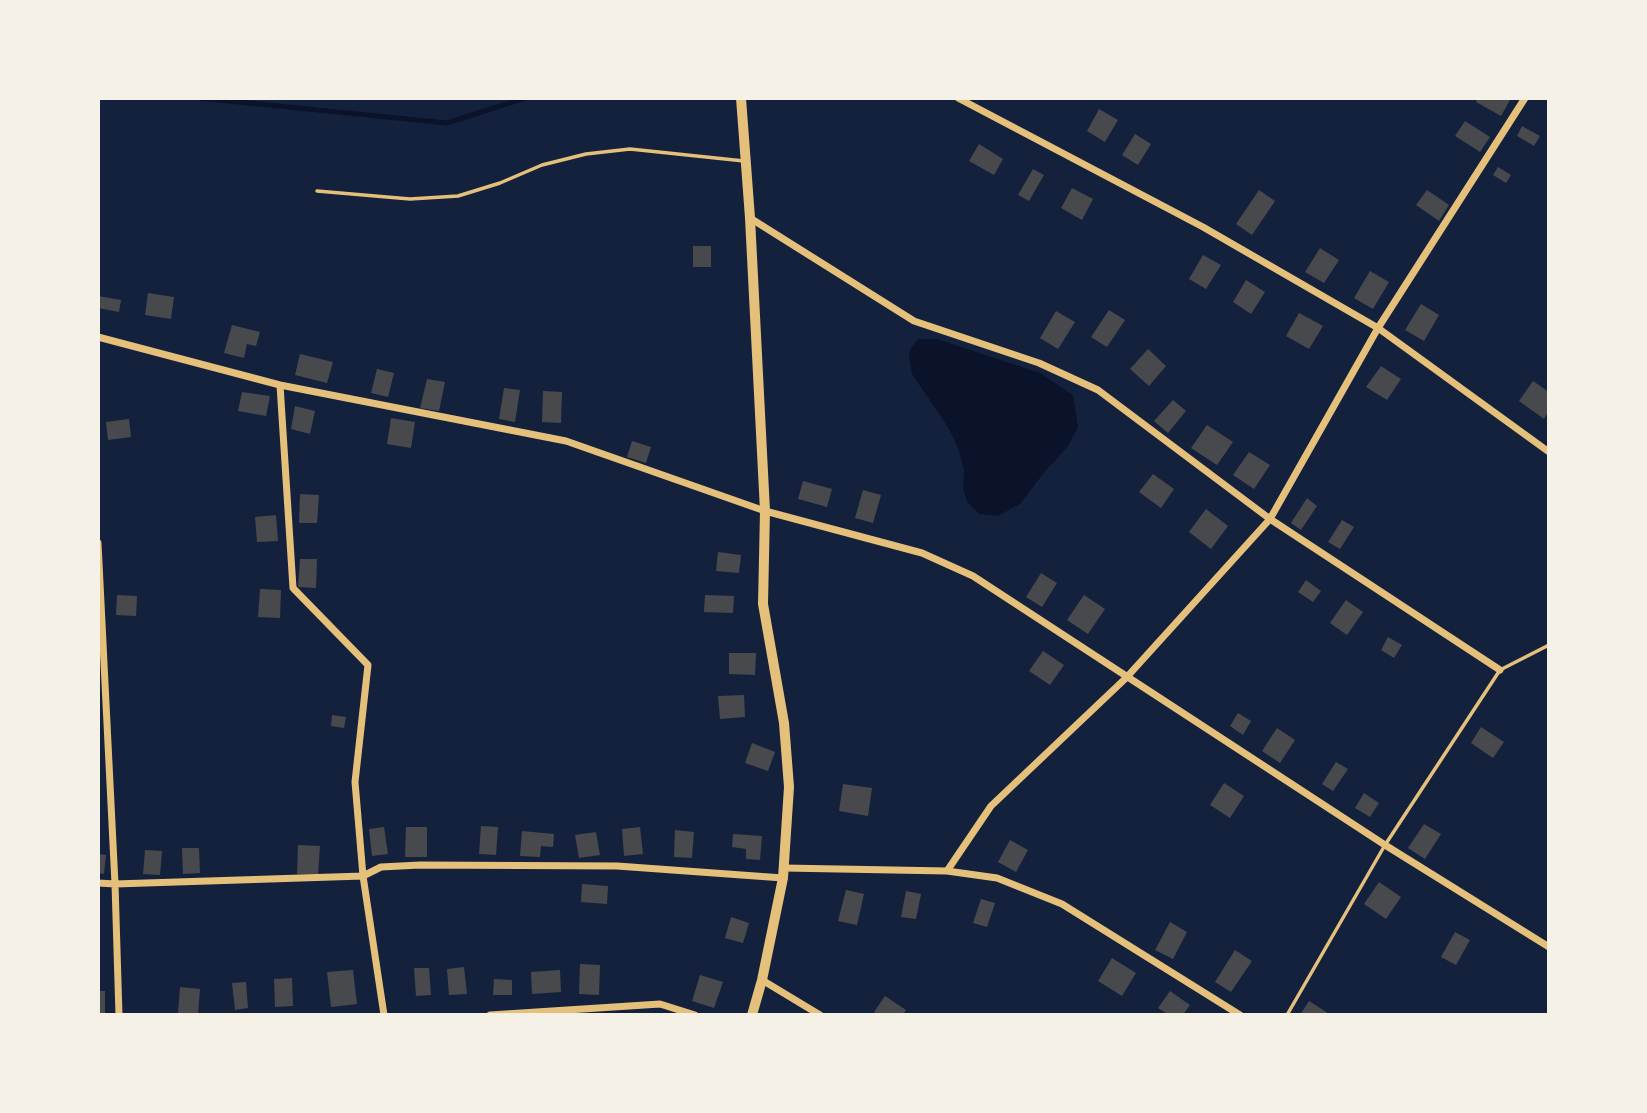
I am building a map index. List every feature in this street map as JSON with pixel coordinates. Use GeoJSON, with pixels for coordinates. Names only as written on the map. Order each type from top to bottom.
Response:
{"type":"FeatureCollection","features":[{"type":"Feature","properties":{"kind":"street"},"geometry":{"type":"LineString","coordinates":[[741,98],[765,511],[763,604],[784,723],[789,786],[784,873],[752,1015]]}},
{"type":"Feature","properties":{"kind":"street"},"geometry":{"type":"LineString","coordinates":[[958,98],[1203,227],[1378,328],[1549,452]]}},
{"type":"Feature","properties":{"kind":"street"},"geometry":{"type":"LineString","coordinates":[[947,871],[991,806],[1126,678],[1270,519],[1378,328],[1525,98]]}},
{"type":"Feature","properties":{"kind":"street"},"geometry":{"type":"LineString","coordinates":[[750,218],[914,321],[1039,363],[1098,390],[1270,519],[1500,670]]}},
{"type":"Feature","properties":{"kind":"street"},"geometry":{"type":"LineString","coordinates":[[98,337],[280,385],[566,441],[765,511],[922,553],[973,576],[1385,845],[1549,947]]}},
{"type":"Feature","properties":{"kind":"street"},"geometry":{"type":"LineString","coordinates":[[280,385],[293,588],[368,665],[355,782],[363,876],[384,1015]]}},
{"type":"Feature","properties":{"kind":"street"},"geometry":{"type":"LineString","coordinates":[[98,544],[100,629],[115,884],[118,1015]]}},
{"type":"Feature","properties":{"kind":"street"},"geometry":{"type":"LineString","coordinates":[[98,883],[363,876],[381,867],[433,865],[617,866],[784,873],[947,871],[997,878],[1062,904],[1240,1015]]}},
{"type":"Feature","properties":{"kind":"street"},"geometry":{"type":"LineString","coordinates":[[762,980],[820,1015]]}},
{"type":"Feature","properties":{"kind":"street"},"geometry":{"type":"LineString","coordinates":[[490,1015],[660,1004],[695,1015]]}},
{"type":"Feature","properties":{"kind":"lane"},"geometry":{"type":"LineString","coordinates":[[317,191],[410,199],[458,196],[500,183],[542,165],[586,154],[630,149],[746,161]]}},
{"type":"Feature","properties":{"kind":"lane"},"geometry":{"type":"LineString","coordinates":[[1287,1015],[1385,845],[1500,670],[1549,645]]}},
{"type":"Feature","properties":{"kind":"water"},"geometry":{"type":"Polygon","coordinates":[[[918,339],[937,339],[1040,373],[1073,395],[1078,427],[1068,446],[1020,504],[998,516],[979,514],[967,502],[959,450],[948,427],[912,374],[910,350],[918,339]]]}},
{"type":"Feature","properties":{"kind":"building"},"geometry":{"type":"Polygon","coordinates":[[[1478,98],[1510,100],[1501,116],[1476,102],[1478,98]]]}},
{"type":"Feature","properties":{"kind":"building"},"geometry":{"type":"Polygon","coordinates":[[[1099,109],[1118,120],[1105,142],[1087,131],[1099,109]]]}},
{"type":"Feature","properties":{"kind":"building"},"geometry":{"type":"Polygon","coordinates":[[[1465,121],[1490,137],[1480,152],[1455,136],[1465,121]]]}},
{"type":"Feature","properties":{"kind":"building"},"geometry":{"type":"Polygon","coordinates":[[[1522,126],[1540,136],[1534,146],[1517,136],[1522,126]]]}},
{"type":"Feature","properties":{"kind":"building"},"geometry":{"type":"Polygon","coordinates":[[[1135,134],[1151,144],[1138,165],[1122,155],[1135,134]]]}},
{"type":"Feature","properties":{"kind":"building"},"geometry":{"type":"Polygon","coordinates":[[[979,144],[1003,159],[994,175],[969,161],[979,144]]]}},
{"type":"Feature","properties":{"kind":"building"},"geometry":{"type":"Polygon","coordinates":[[[1498,167],[1511,175],[1506,183],[1493,175],[1498,167]]]}},
{"type":"Feature","properties":{"kind":"building"},"geometry":{"type":"Polygon","coordinates":[[[1033,169],[1044,175],[1029,201],[1018,195],[1033,169]]]}},
{"type":"Feature","properties":{"kind":"building"},"geometry":{"type":"Polygon","coordinates":[[[1072,188],[1093,199],[1082,220],[1061,208],[1072,188]]]}},
{"type":"Feature","properties":{"kind":"building"},"geometry":{"type":"Polygon","coordinates":[[[1259,190],[1275,201],[1252,235],[1236,224],[1259,190]]]}},
{"type":"Feature","properties":{"kind":"building"},"geometry":{"type":"Polygon","coordinates":[[[1427,190],[1449,205],[1439,221],[1416,205],[1427,190]]]}},
{"type":"Feature","properties":{"kind":"building"},"geometry":{"type":"Polygon","coordinates":[[[693,246],[711,246],[711,267],[693,267],[693,246]]]}},
{"type":"Feature","properties":{"kind":"building"},"geometry":{"type":"Polygon","coordinates":[[[1320,248],[1339,260],[1324,283],[1305,272],[1320,248]]]}},
{"type":"Feature","properties":{"kind":"building"},"geometry":{"type":"Polygon","coordinates":[[[1203,255],[1221,265],[1206,289],[1189,279],[1203,255]]]}},
{"type":"Feature","properties":{"kind":"building"},"geometry":{"type":"Polygon","coordinates":[[[1370,271],[1389,282],[1373,309],[1354,298],[1370,271]]]}},
{"type":"Feature","properties":{"kind":"building"},"geometry":{"type":"Polygon","coordinates":[[[1246,280],[1265,292],[1251,314],[1233,302],[1246,280]]]}},
{"type":"Feature","properties":{"kind":"building"},"geometry":{"type":"Polygon","coordinates":[[[148,293],[174,297],[171,319],[145,315],[148,293]]]}},
{"type":"Feature","properties":{"kind":"building"},"geometry":{"type":"Polygon","coordinates":[[[98,296],[121,300],[119,312],[98,308],[98,296]]]}},
{"type":"Feature","properties":{"kind":"building"},"geometry":{"type":"Polygon","coordinates":[[[1421,304],[1439,315],[1424,341],[1405,330],[1421,304]]]}},
{"type":"Feature","properties":{"kind":"building"},"geometry":{"type":"Polygon","coordinates":[[[1109,310],[1125,320],[1107,347],[1091,337],[1109,310]]]}},
{"type":"Feature","properties":{"kind":"building"},"geometry":{"type":"Polygon","coordinates":[[[1056,311],[1075,322],[1058,349],[1040,338],[1056,311]]]}},
{"type":"Feature","properties":{"kind":"building"},"geometry":{"type":"Polygon","coordinates":[[[1299,313],[1323,326],[1309,349],[1286,336],[1299,313]]]}},
{"type":"Feature","properties":{"kind":"building"},"geometry":{"type":"Polygon","coordinates":[[[232,325],[260,332],[256,346],[247,344],[244,358],[224,353],[232,325]]]}},
{"type":"Feature","properties":{"kind":"building"},"geometry":{"type":"Polygon","coordinates":[[[1148,349],[1166,366],[1149,386],[1130,369],[1148,349]]]}},
{"type":"Feature","properties":{"kind":"building"},"geometry":{"type":"Polygon","coordinates":[[[300,354],[333,362],[327,383],[295,375],[300,354]]]}},
{"type":"Feature","properties":{"kind":"building"},"geometry":{"type":"Polygon","coordinates":[[[1381,366],[1401,379],[1387,400],[1366,387],[1381,366]]]}},
{"type":"Feature","properties":{"kind":"building"},"geometry":{"type":"Polygon","coordinates":[[[377,369],[394,373],[388,397],[371,393],[377,369]]]}},
{"type":"Feature","properties":{"kind":"building"},"geometry":{"type":"Polygon","coordinates":[[[427,379],[445,382],[439,411],[420,408],[427,379]]]}},
{"type":"Feature","properties":{"kind":"building"},"geometry":{"type":"Polygon","coordinates":[[[1533,381],[1549,392],[1549,411],[1544,419],[1519,401],[1533,381]]]}},
{"type":"Feature","properties":{"kind":"building"},"geometry":{"type":"Polygon","coordinates":[[[504,388],[520,390],[515,422],[499,419],[504,388]]]}},
{"type":"Feature","properties":{"kind":"building"},"geometry":{"type":"Polygon","coordinates":[[[543,391],[562,392],[561,423],[542,422],[543,391]]]}},
{"type":"Feature","properties":{"kind":"building"},"geometry":{"type":"Polygon","coordinates":[[[242,392],[270,396],[266,416],[238,411],[242,392]]]}},
{"type":"Feature","properties":{"kind":"building"},"geometry":{"type":"Polygon","coordinates":[[[1173,400],[1186,411],[1168,433],[1154,421],[1173,400]]]}},
{"type":"Feature","properties":{"kind":"building"},"geometry":{"type":"Polygon","coordinates":[[[295,406],[315,411],[310,434],[291,429],[295,406]]]}},
{"type":"Feature","properties":{"kind":"building"},"geometry":{"type":"Polygon","coordinates":[[[391,418],[415,422],[411,448],[387,444],[391,418]]]}},
{"type":"Feature","properties":{"kind":"building"},"geometry":{"type":"Polygon","coordinates":[[[129,419],[131,437],[108,440],[106,422],[129,419]]]}},
{"type":"Feature","properties":{"kind":"building"},"geometry":{"type":"Polygon","coordinates":[[[1207,425],[1233,442],[1217,465],[1191,448],[1207,425]]]}},
{"type":"Feature","properties":{"kind":"building"},"geometry":{"type":"Polygon","coordinates":[[[632,441],[651,447],[646,463],[627,457],[632,441]]]}},
{"type":"Feature","properties":{"kind":"building"},"geometry":{"type":"Polygon","coordinates":[[[1249,452],[1270,465],[1254,489],[1233,475],[1249,452]]]}},
{"type":"Feature","properties":{"kind":"building"},"geometry":{"type":"Polygon","coordinates":[[[1153,474],[1174,489],[1161,508],[1139,492],[1153,474]]]}},
{"type":"Feature","properties":{"kind":"building"},"geometry":{"type":"Polygon","coordinates":[[[803,481],[832,489],[827,507],[798,499],[803,481]]]}},
{"type":"Feature","properties":{"kind":"building"},"geometry":{"type":"Polygon","coordinates":[[[863,490],[881,495],[873,523],[855,518],[863,490]]]}},
{"type":"Feature","properties":{"kind":"building"},"geometry":{"type":"Polygon","coordinates":[[[300,494],[319,495],[317,523],[299,523],[300,494]]]}},
{"type":"Feature","properties":{"kind":"building"},"geometry":{"type":"Polygon","coordinates":[[[1307,498],[1317,506],[1301,530],[1291,523],[1307,498]]]}},
{"type":"Feature","properties":{"kind":"building"},"geometry":{"type":"Polygon","coordinates":[[[1206,509],[1228,526],[1211,549],[1189,532],[1206,509]]]}},
{"type":"Feature","properties":{"kind":"building"},"geometry":{"type":"Polygon","coordinates":[[[276,515],[278,541],[257,542],[255,517],[276,515]]]}},
{"type":"Feature","properties":{"kind":"building"},"geometry":{"type":"Polygon","coordinates":[[[1342,520],[1354,527],[1340,549],[1328,542],[1342,520]]]}},
{"type":"Feature","properties":{"kind":"building"},"geometry":{"type":"Polygon","coordinates":[[[718,552],[741,555],[739,573],[716,571],[718,552]]]}},
{"type":"Feature","properties":{"kind":"building"},"geometry":{"type":"Polygon","coordinates":[[[300,559],[317,559],[316,588],[298,587],[300,559]]]}},
{"type":"Feature","properties":{"kind":"building"},"geometry":{"type":"Polygon","coordinates":[[[1041,573],[1057,583],[1042,607],[1026,597],[1041,573]]]}},
{"type":"Feature","properties":{"kind":"building"},"geometry":{"type":"Polygon","coordinates":[[[1306,580],[1321,591],[1313,602],[1298,592],[1306,580]]]}},
{"type":"Feature","properties":{"kind":"building"},"geometry":{"type":"Polygon","coordinates":[[[260,589],[281,590],[280,618],[258,617],[260,589]]]}},
{"type":"Feature","properties":{"kind":"building"},"geometry":{"type":"Polygon","coordinates":[[[117,595],[137,596],[136,616],[116,615],[117,595]]]}},
{"type":"Feature","properties":{"kind":"building"},"geometry":{"type":"Polygon","coordinates":[[[705,595],[734,596],[733,613],[704,612],[705,595]]]}},
{"type":"Feature","properties":{"kind":"building"},"geometry":{"type":"Polygon","coordinates":[[[1084,595],[1105,609],[1088,634],[1067,620],[1084,595]]]}},
{"type":"Feature","properties":{"kind":"building"},"geometry":{"type":"Polygon","coordinates":[[[1346,600],[1363,612],[1347,635],[1330,623],[1346,600]]]}},
{"type":"Feature","properties":{"kind":"building"},"geometry":{"type":"Polygon","coordinates":[[[1388,637],[1402,645],[1394,658],[1381,650],[1388,637]]]}},
{"type":"Feature","properties":{"kind":"building"},"geometry":{"type":"Polygon","coordinates":[[[1043,651],[1064,665],[1050,685],[1029,671],[1043,651]]]}},
{"type":"Feature","properties":{"kind":"building"},"geometry":{"type":"Polygon","coordinates":[[[729,653],[756,653],[755,675],[729,674],[729,653]]]}},
{"type":"Feature","properties":{"kind":"building"},"geometry":{"type":"Polygon","coordinates":[[[744,695],[745,717],[720,719],[718,696],[744,695]]]}},
{"type":"Feature","properties":{"kind":"building"},"geometry":{"type":"Polygon","coordinates":[[[1238,713],[1251,721],[1243,735],[1230,726],[1238,713]]]}},
{"type":"Feature","properties":{"kind":"building"},"geometry":{"type":"Polygon","coordinates":[[[332,715],[346,717],[344,728],[331,726],[332,715]]]}},
{"type":"Feature","properties":{"kind":"building"},"geometry":{"type":"Polygon","coordinates":[[[1481,727],[1504,742],[1493,758],[1471,743],[1481,727]]]}},
{"type":"Feature","properties":{"kind":"building"},"geometry":{"type":"Polygon","coordinates":[[[1277,728],[1295,740],[1280,763],[1262,751],[1277,728]]]}},
{"type":"Feature","properties":{"kind":"building"},"geometry":{"type":"Polygon","coordinates":[[[752,743],[775,752],[768,771],[745,763],[752,743]]]}},
{"type":"Feature","properties":{"kind":"building"},"geometry":{"type":"Polygon","coordinates":[[[1336,762],[1348,769],[1333,791],[1322,784],[1336,762]]]}},
{"type":"Feature","properties":{"kind":"building"},"geometry":{"type":"Polygon","coordinates":[[[1224,783],[1244,796],[1230,818],[1210,805],[1224,783]]]}},
{"type":"Feature","properties":{"kind":"building"},"geometry":{"type":"Polygon","coordinates":[[[843,784],[872,788],[868,816],[839,811],[843,784]]]}},
{"type":"Feature","properties":{"kind":"building"},"geometry":{"type":"Polygon","coordinates":[[[1364,793],[1379,803],[1370,817],[1355,808],[1364,793]]]}},
{"type":"Feature","properties":{"kind":"building"},"geometry":{"type":"Polygon","coordinates":[[[1424,824],[1441,834],[1425,859],[1408,848],[1424,824]]]}},
{"type":"Feature","properties":{"kind":"building"},"geometry":{"type":"Polygon","coordinates":[[[481,826],[498,827],[496,855],[479,854],[481,826]]]}},
{"type":"Feature","properties":{"kind":"building"},"geometry":{"type":"Polygon","coordinates":[[[384,827],[388,854],[372,856],[369,829],[384,827]]]}},
{"type":"Feature","properties":{"kind":"building"},"geometry":{"type":"Polygon","coordinates":[[[406,827],[427,827],[427,857],[405,857],[406,827]]]}},
{"type":"Feature","properties":{"kind":"building"},"geometry":{"type":"Polygon","coordinates":[[[640,827],[643,854],[624,856],[622,829],[640,827]]]}},
{"type":"Feature","properties":{"kind":"building"},"geometry":{"type":"Polygon","coordinates":[[[675,830],[694,832],[692,858],[674,857],[675,830]]]}},
{"type":"Feature","properties":{"kind":"building"},"geometry":{"type":"Polygon","coordinates":[[[522,831],[554,834],[553,847],[541,846],[540,857],[520,856],[522,831]]]}},
{"type":"Feature","properties":{"kind":"building"},"geometry":{"type":"Polygon","coordinates":[[[596,832],[600,855],[579,858],[575,835],[596,832]]]}},
{"type":"Feature","properties":{"kind":"building"},"geometry":{"type":"Polygon","coordinates":[[[733,834],[762,836],[760,860],[746,859],[746,849],[732,847],[733,834]]]}},
{"type":"Feature","properties":{"kind":"building"},"geometry":{"type":"Polygon","coordinates":[[[1010,840],[1028,850],[1016,872],[998,862],[1010,840]]]}},
{"type":"Feature","properties":{"kind":"building"},"geometry":{"type":"Polygon","coordinates":[[[298,845],[320,846],[318,875],[297,874],[298,845]]]}},
{"type":"Feature","properties":{"kind":"building"},"geometry":{"type":"Polygon","coordinates":[[[182,848],[199,848],[200,873],[183,874],[182,848]]]}},
{"type":"Feature","properties":{"kind":"building"},"geometry":{"type":"Polygon","coordinates":[[[145,850],[162,851],[160,875],[143,874],[145,850]]]}},
{"type":"Feature","properties":{"kind":"building"},"geometry":{"type":"Polygon","coordinates":[[[98,854],[106,855],[104,874],[98,873],[98,854]]]}},
{"type":"Feature","properties":{"kind":"building"},"geometry":{"type":"Polygon","coordinates":[[[1379,882],[1401,897],[1386,919],[1364,904],[1379,882]]]}},
{"type":"Feature","properties":{"kind":"building"},"geometry":{"type":"Polygon","coordinates":[[[582,884],[608,886],[607,904],[581,902],[582,884]]]}},
{"type":"Feature","properties":{"kind":"building"},"geometry":{"type":"Polygon","coordinates":[[[846,890],[864,894],[857,925],[838,921],[846,890]]]}},
{"type":"Feature","properties":{"kind":"building"},"geometry":{"type":"Polygon","coordinates":[[[906,891],[921,894],[916,919],[901,917],[906,891]]]}},
{"type":"Feature","properties":{"kind":"building"},"geometry":{"type":"Polygon","coordinates":[[[981,899],[995,903],[987,927],[973,923],[981,899]]]}},
{"type":"Feature","properties":{"kind":"building"},"geometry":{"type":"Polygon","coordinates":[[[731,917],[749,923],[743,943],[725,938],[731,917]]]}},
{"type":"Feature","properties":{"kind":"building"},"geometry":{"type":"Polygon","coordinates":[[[1170,922],[1187,932],[1173,959],[1155,950],[1170,922]]]}},
{"type":"Feature","properties":{"kind":"building"},"geometry":{"type":"Polygon","coordinates":[[[1455,932],[1470,940],[1456,965],[1441,957],[1455,932]]]}},
{"type":"Feature","properties":{"kind":"building"},"geometry":{"type":"Polygon","coordinates":[[[1235,950],[1252,961],[1231,992],[1215,982],[1235,950]]]}},
{"type":"Feature","properties":{"kind":"building"},"geometry":{"type":"Polygon","coordinates":[[[1112,958],[1136,973],[1122,996],[1098,981],[1112,958]]]}},
{"type":"Feature","properties":{"kind":"building"},"geometry":{"type":"Polygon","coordinates":[[[580,964],[600,965],[599,995],[579,994],[580,964]]]}},
{"type":"Feature","properties":{"kind":"building"},"geometry":{"type":"Polygon","coordinates":[[[464,967],[467,994],[449,995],[447,969],[464,967]]]}},
{"type":"Feature","properties":{"kind":"building"},"geometry":{"type":"Polygon","coordinates":[[[414,968],[429,968],[431,995],[416,996],[414,968]]]}},
{"type":"Feature","properties":{"kind":"building"},"geometry":{"type":"Polygon","coordinates":[[[353,970],[357,1004],[331,1007],[327,972],[353,970]]]}},
{"type":"Feature","properties":{"kind":"building"},"geometry":{"type":"Polygon","coordinates":[[[560,970],[561,992],[532,994],[531,972],[560,970]]]}},
{"type":"Feature","properties":{"kind":"building"},"geometry":{"type":"Polygon","coordinates":[[[700,975],[723,982],[714,1008],[692,1001],[700,975]]]}},
{"type":"Feature","properties":{"kind":"building"},"geometry":{"type":"Polygon","coordinates":[[[292,978],[293,1006],[275,1007],[274,979],[292,978]]]}},
{"type":"Feature","properties":{"kind":"building"},"geometry":{"type":"Polygon","coordinates":[[[494,979],[512,980],[512,995],[493,995],[494,979]]]}},
{"type":"Feature","properties":{"kind":"building"},"geometry":{"type":"Polygon","coordinates":[[[246,982],[248,1008],[235,1010],[232,983],[246,982]]]}},
{"type":"Feature","properties":{"kind":"building"},"geometry":{"type":"Polygon","coordinates":[[[180,987],[200,989],[198,1015],[178,1014],[180,987]]]}},
{"type":"Feature","properties":{"kind":"building"},"geometry":{"type":"Polygon","coordinates":[[[98,991],[105,991],[105,1015],[98,1015],[98,991]]]}},
{"type":"Feature","properties":{"kind":"building"},"geometry":{"type":"Polygon","coordinates":[[[1170,991],[1190,1005],[1183,1015],[1169,1015],[1158,1008],[1170,991]]]}},
{"type":"Feature","properties":{"kind":"building"},"geometry":{"type":"Polygon","coordinates":[[[885,996],[906,1010],[903,1015],[879,1015],[874,1012],[885,996]]]}},
{"type":"Feature","properties":{"kind":"building"},"geometry":{"type":"Polygon","coordinates":[[[1309,1001],[1331,1015],[1300,1015],[1309,1001]]]}},
{"type":"Feature","properties":{"kind":"waterway"},"geometry":{"type":"LineString","coordinates":[[199,98],[447,123],[525,98]]}}]}
